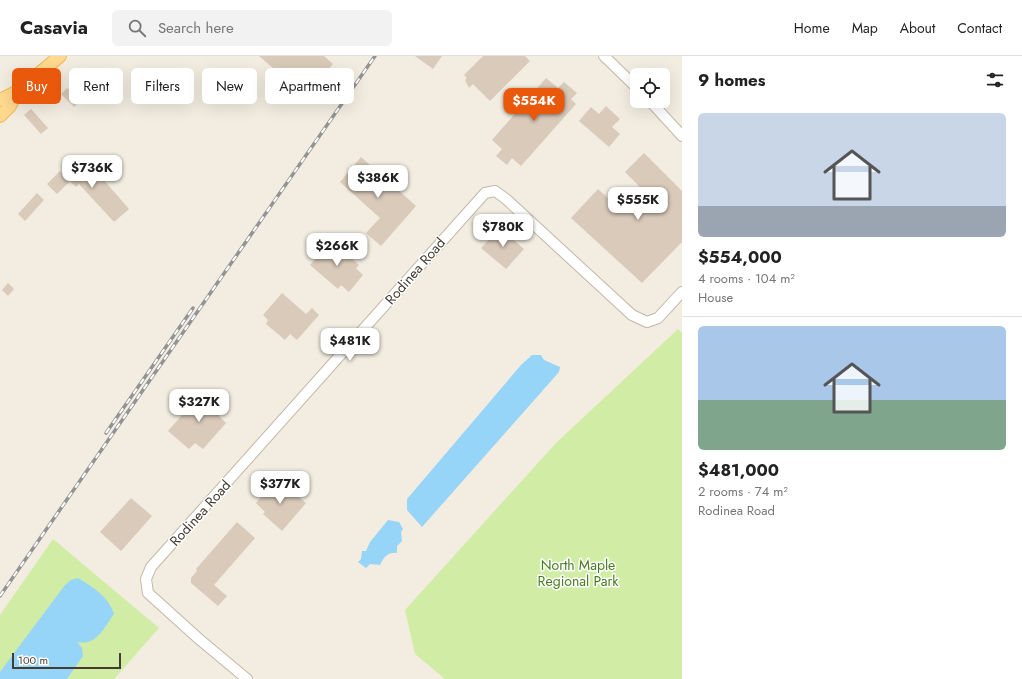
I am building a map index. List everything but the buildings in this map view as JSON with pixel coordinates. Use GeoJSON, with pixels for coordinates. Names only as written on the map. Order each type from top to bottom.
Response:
{"type":"FeatureCollection","features":[{"type":"Feature","properties":{"kind":"main road"},"geometry":{"type":"LineString","coordinates":[[46,68],[60,56]]}},
{"type":"Feature","properties":{"kind":"main road"},"geometry":{"type":"LineString","coordinates":[[0,100],[12,94]]}},
{"type":"Feature","properties":{"kind":"main road"},"geometry":{"type":"LineString","coordinates":[[0,116],[12,102]]}},
{"type":"Feature","properties":{"kind":"street"},"geometry":{"type":"LineString","coordinates":[[604,56],[630,81]]}},
{"type":"Feature","properties":{"kind":"street"},"geometry":{"type":"LineString","coordinates":[[656,108],[682,136]]}},
{"type":"Feature","properties":{"kind":"street","name":"Rodinea Road"},"geometry":{"type":"LineString","coordinates":[[247,679],[194,635],[148,592],[146,579],[151,567],[486,193],[495,192],[506,199],[632,315],[647,322],[658,318],[682,292]]}},
{"type":"Feature","properties":{"kind":"green space","name":"North Maple Regional Park"},"geometry":{"type":"Polygon","coordinates":[[[678,329],[682,333],[682,679],[445,679],[415,654],[405,610],[556,443],[678,329]]]}},
{"type":"Feature","properties":{"kind":"green space"},"geometry":{"type":"Polygon","coordinates":[[[53,539],[159,628],[114,679],[0,679],[0,615],[53,539]]]}},
{"type":"Feature","properties":{"kind":"water"},"geometry":{"type":"Polygon","coordinates":[[[532,355],[541,355],[544,360],[560,367],[559,372],[422,527],[407,510],[407,499],[521,365],[532,355]]]}},
{"type":"Feature","properties":{"kind":"water"},"geometry":{"type":"Polygon","coordinates":[[[388,520],[399,522],[403,529],[401,532],[402,541],[397,546],[397,553],[391,553],[380,565],[370,564],[366,568],[358,562],[361,559],[362,551],[366,551],[370,542],[388,520]]]}},
{"type":"Feature","properties":{"kind":"water"},"geometry":{"type":"Polygon","coordinates":[[[78,578],[95,589],[108,602],[114,614],[103,631],[95,639],[84,643],[77,642],[82,648],[83,656],[67,679],[0,679],[0,672],[65,585],[71,580],[78,578]]]}},
{"type":"Feature","properties":{"kind":"railway"},"geometry":{"type":"LineString","coordinates":[[0,596],[375,56]]}},
{"type":"Feature","properties":{"kind":"railway"},"geometry":{"type":"LineString","coordinates":[[106,433],[193,308]]}}]}
